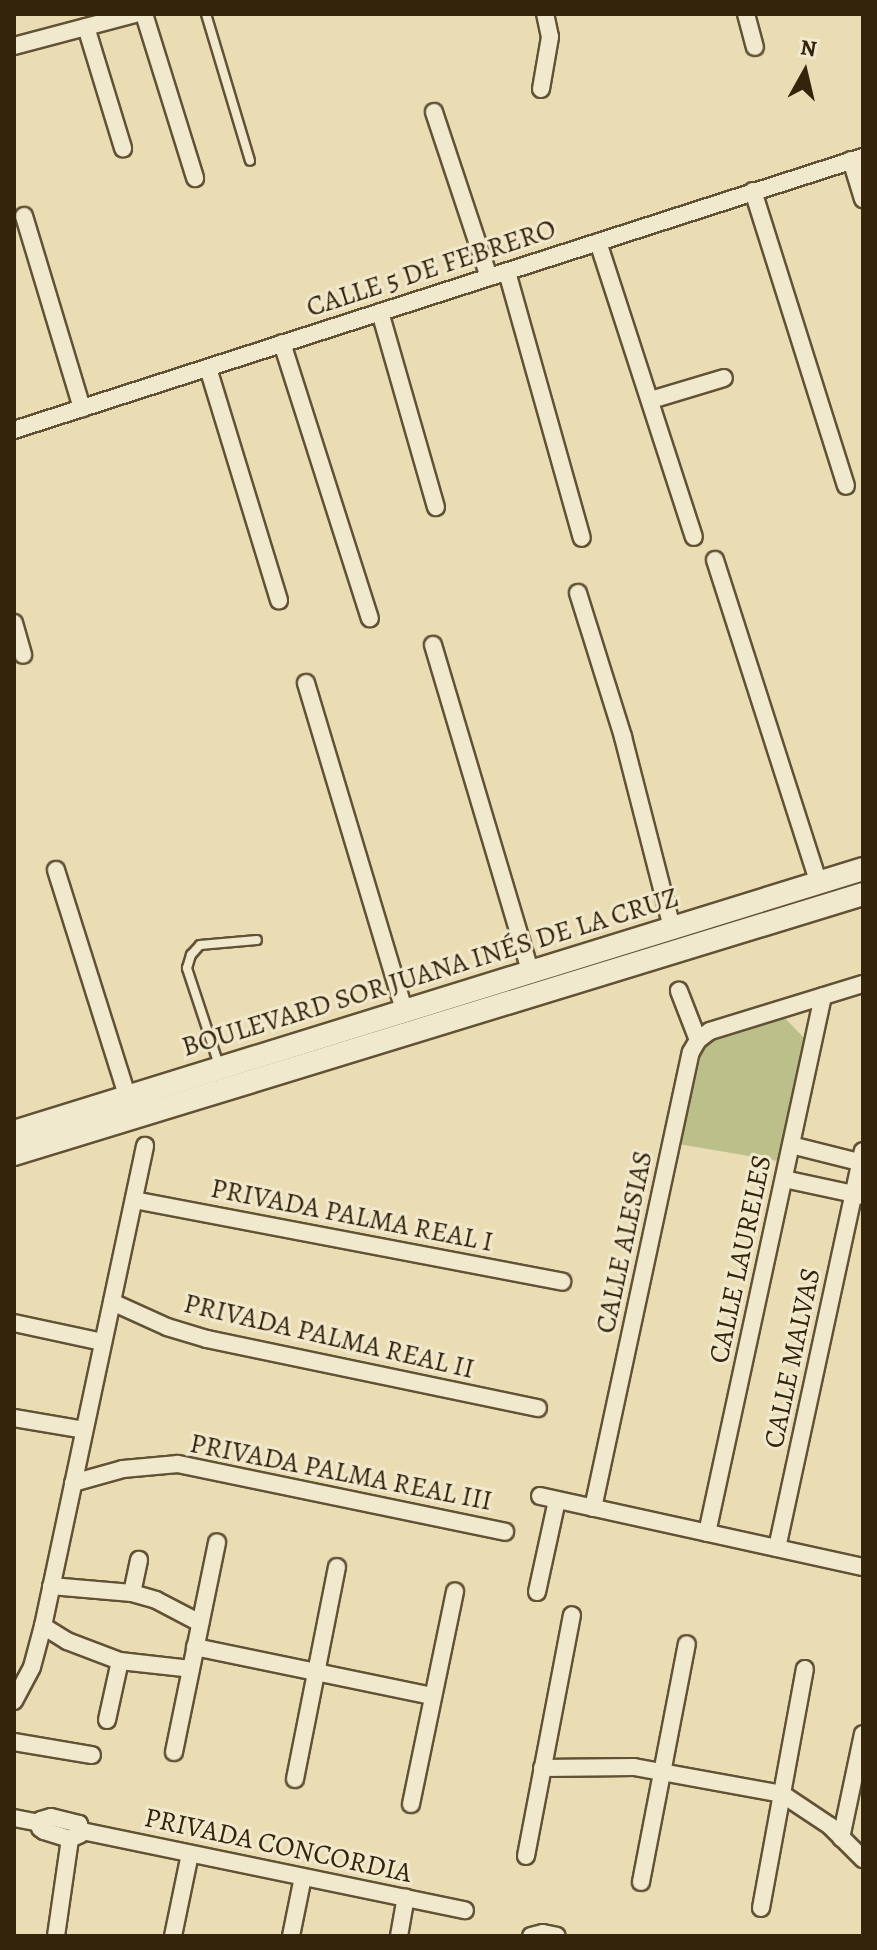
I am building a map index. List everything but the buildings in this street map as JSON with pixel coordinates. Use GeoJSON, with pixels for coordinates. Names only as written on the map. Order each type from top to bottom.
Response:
{"type":"FeatureCollection","features":[{"type":"Feature","properties":{"kind":"main road","name":"BOULEVARD SOR JUANA INÉS DE LA CRUZ"},"geometry":{"type":"LineString","coordinates":[[14,1132],[863,869]]}},
{"type":"Feature","properties":{"kind":"main road","name":"BOULEVARD SOR JUANA INÉS DE LA CRUZ"},"geometry":{"type":"LineString","coordinates":[[14,1154],[863,894]]}},
{"type":"Feature","properties":{"kind":"street"},"geometry":{"type":"LineString","coordinates":[[14,46],[135,14]]}},
{"type":"Feature","properties":{"kind":"street"},"geometry":{"type":"LineString","coordinates":[[144,14],[195,178]]}},
{"type":"Feature","properties":{"kind":"street"},"geometry":{"type":"LineString","coordinates":[[541,89],[550,37],[545,14]]}},
{"type":"Feature","properties":{"kind":"street"},"geometry":{"type":"LineString","coordinates":[[746,14],[755,47]]}},
{"type":"Feature","properties":{"kind":"street"},"geometry":{"type":"LineString","coordinates":[[86,27],[123,148]]}},
{"type":"Feature","properties":{"kind":"street"},"geometry":{"type":"LineString","coordinates":[[434,112],[489,277]]}},
{"type":"Feature","properties":{"kind":"street"},"geometry":{"type":"LineString","coordinates":[[857,158],[863,199]]}},
{"type":"Feature","properties":{"kind":"street","name":"CALLE 5 DE FEBRERO"},"geometry":{"type":"LineString","coordinates":[[14,430],[857,158]]}},
{"type":"Feature","properties":{"kind":"street"},"geometry":{"type":"LineString","coordinates":[[753,191],[846,486]]}},
{"type":"Feature","properties":{"kind":"street"},"geometry":{"type":"LineString","coordinates":[[24,216],[82,408]]}},
{"type":"Feature","properties":{"kind":"street"},"geometry":{"type":"LineString","coordinates":[[598,242],[694,537]]}},
{"type":"Feature","properties":{"kind":"street"},"geometry":{"type":"LineString","coordinates":[[507,272],[582,538]]}},
{"type":"Feature","properties":{"kind":"street"},"geometry":{"type":"LineString","coordinates":[[380,312],[436,507]]}},
{"type":"Feature","properties":{"kind":"street"},"geometry":{"type":"LineString","coordinates":[[282,343],[370,618]]}},
{"type":"Feature","properties":{"kind":"street"},"geometry":{"type":"LineString","coordinates":[[208,368],[279,600]]}},
{"type":"Feature","properties":{"kind":"street"},"geometry":{"type":"LineString","coordinates":[[651,400],[724,378]]}},
{"type":"Feature","properties":{"kind":"street"},"geometry":{"type":"LineString","coordinates":[[715,560],[819,883]]}},
{"type":"Feature","properties":{"kind":"street"},"geometry":{"type":"LineString","coordinates":[[578,593],[623,737],[672,928]]}},
{"type":"Feature","properties":{"kind":"street"},"geometry":{"type":"LineString","coordinates":[[14,623],[23,655]]}},
{"type":"Feature","properties":{"kind":"street"},"geometry":{"type":"LineString","coordinates":[[433,645],[531,973]]}},
{"type":"Feature","properties":{"kind":"street"},"geometry":{"type":"LineString","coordinates":[[306,683],[405,1013]]}},
{"type":"Feature","properties":{"kind":"street"},"geometry":{"type":"LineString","coordinates":[[56,870],[128,1098]]}},
{"type":"Feature","properties":{"kind":"street"},"geometry":{"type":"LineString","coordinates":[[679,991],[698,1040],[710,1031],[863,984]]}},
{"type":"Feature","properties":{"kind":"street","name":"CALLE LAURELES"},"geometry":{"type":"LineString","coordinates":[[707,1533],[823,996]]}},
{"type":"Feature","properties":{"kind":"street","name":"CALLE ALESIAS"},"geometry":{"type":"LineString","coordinates":[[593,1508],[691,1052],[698,1040]]}},
{"type":"Feature","properties":{"kind":"street"},"geometry":{"type":"LineString","coordinates":[[791,1145],[860,1174]]}},
{"type":"Feature","properties":{"kind":"street"},"geometry":{"type":"LineString","coordinates":[[14,1701],[32,1667],[43,1626],[145,1146]]}},
{"type":"Feature","properties":{"kind":"street"},"geometry":{"type":"LineString","coordinates":[[784,1179],[860,1174]]}},
{"type":"Feature","properties":{"kind":"street","name":"CALLE MALVAS"},"geometry":{"type":"LineString","coordinates":[[777,1548],[860,1174]]}},
{"type":"Feature","properties":{"kind":"street","name":"PRIVADA PALMA REAL I"},"geometry":{"type":"LineString","coordinates":[[134,1200],[562,1282]]}},
{"type":"Feature","properties":{"kind":"street","name":"PRIVADA PALMA REAL II"},"geometry":{"type":"LineString","coordinates":[[112,1302],[197,1336],[538,1408]]}},
{"type":"Feature","properties":{"kind":"street"},"geometry":{"type":"LineString","coordinates":[[14,1323],[103,1342]]}},
{"type":"Feature","properties":{"kind":"street"},"geometry":{"type":"LineString","coordinates":[[14,1418],[84,1430]]}},
{"type":"Feature","properties":{"kind":"street","name":"PRIVADA PALMA REAL III"},"geometry":{"type":"LineString","coordinates":[[73,1483],[123,1469],[178,1464],[505,1532]]}},
{"type":"Feature","properties":{"kind":"street"},"geometry":{"type":"LineString","coordinates":[[540,1496],[863,1567]]}},
{"type":"Feature","properties":{"kind":"street"},"geometry":{"type":"LineString","coordinates":[[537,1592],[557,1500]]}},
{"type":"Feature","properties":{"kind":"street"},"geometry":{"type":"LineString","coordinates":[[174,1752],[217,1542]]}},
{"type":"Feature","properties":{"kind":"street"},"geometry":{"type":"LineString","coordinates":[[132,1593],[139,1560]]}},
{"type":"Feature","properties":{"kind":"street"},"geometry":{"type":"LineString","coordinates":[[295,1779],[337,1567]]}},
{"type":"Feature","properties":{"kind":"street"},"geometry":{"type":"LineString","coordinates":[[51,1586],[132,1593],[156,1600],[200,1623]]}},
{"type":"Feature","properties":{"kind":"street"},"geometry":{"type":"LineString","coordinates":[[411,1804],[455,1591]]}},
{"type":"Feature","properties":{"kind":"street"},"geometry":{"type":"LineString","coordinates":[[526,1856],[572,1615]]}},
{"type":"Feature","properties":{"kind":"street"},"geometry":{"type":"LineString","coordinates":[[43,1626],[67,1641],[120,1661],[191,1669]]}},
{"type":"Feature","properties":{"kind":"street"},"geometry":{"type":"LineString","coordinates":[[641,1882],[687,1644]]}},
{"type":"Feature","properties":{"kind":"street"},"geometry":{"type":"LineString","coordinates":[[195,1647],[432,1696]]}},
{"type":"Feature","properties":{"kind":"street"},"geometry":{"type":"LineString","coordinates":[[107,1720],[120,1661]]}},
{"type":"Feature","properties":{"kind":"street"},"geometry":{"type":"LineString","coordinates":[[761,1908],[805,1669]]}},
{"type":"Feature","properties":{"kind":"street"},"geometry":{"type":"LineString","coordinates":[[838,1831],[863,1734]]}},
{"type":"Feature","properties":{"kind":"street"},"geometry":{"type":"LineString","coordinates":[[14,1742],[92,1755]]}},
{"type":"Feature","properties":{"kind":"street"},"geometry":{"type":"LineString","coordinates":[[542,1768],[634,1767],[782,1794],[838,1831],[863,1843]]}},
{"type":"Feature","properties":{"kind":"street","name":"PRIVADA CONCORDIA"},"geometry":{"type":"LineString","coordinates":[[14,1818],[39,1823],[44,1831],[190,1854],[465,1910]]}},
{"type":"Feature","properties":{"kind":"street"},"geometry":{"type":"LineString","coordinates":[[838,1831],[863,1859]]}},
{"type":"Feature","properties":{"kind":"street"},"geometry":{"type":"LineString","coordinates":[[56,1936],[76,1835]]}},
{"type":"Feature","properties":{"kind":"street"},"geometry":{"type":"LineString","coordinates":[[173,1936],[190,1854]]}},
{"type":"Feature","properties":{"kind":"street"},"geometry":{"type":"LineString","coordinates":[[291,1936],[303,1877]]}},
{"type":"Feature","properties":{"kind":"street"},"geometry":{"type":"LineString","coordinates":[[399,1936],[406,1898]]}},
{"type":"Feature","properties":{"kind":"street"},"geometry":{"type":"LineString","coordinates":[[532,1935],[557,1936]]}},
{"type":"Feature","properties":{"kind":"lane"},"geometry":{"type":"LineString","coordinates":[[206,14],[250,161]]}},
{"type":"Feature","properties":{"kind":"lane"},"geometry":{"type":"LineString","coordinates":[[221,1069],[187,968],[191,955],[200,945],[257,940]]}},
{"type":"Feature","properties":{"kind":"green space"},"geometry":{"type":"Polygon","coordinates":[[[785,1018],[805,1039],[778,1161],[678,1144],[699,1045],[785,1018]]]}}]}
